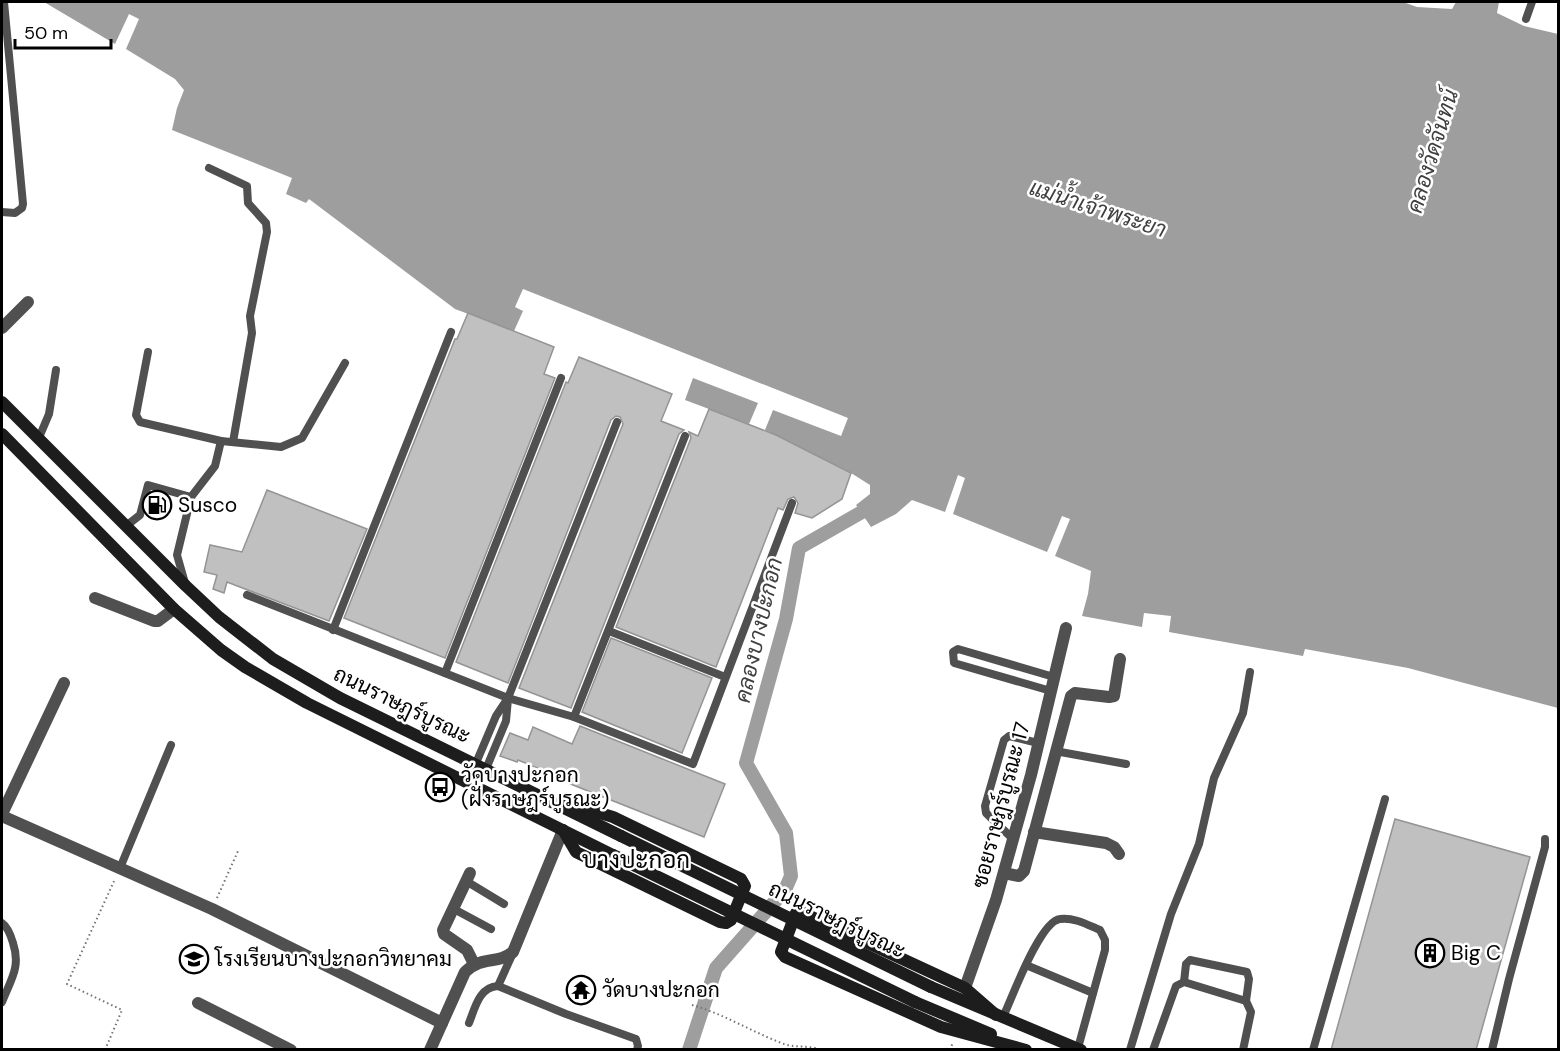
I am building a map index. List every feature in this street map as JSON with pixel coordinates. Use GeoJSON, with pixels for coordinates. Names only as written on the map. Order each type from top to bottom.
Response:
{"type":"FeatureCollection","features":[{"type":"Feature","properties":{"kind":"main road","name":"ถนนราษฎร์บูรณะ"},"geometry":{"type":"LineString","coordinates":[[2,402],[186,586],[219,617],[273,659],[340,698],[931,987],[1080,1049]]}},
{"type":"Feature","properties":{"kind":"main road","name":"ถนนราษฎร์บูรณะ"},"geometry":{"type":"LineString","coordinates":[[2,434],[174,609],[221,650],[275,685],[613,855],[915,1002],[1027,1050]]}},
{"type":"Feature","properties":{"kind":"main road"},"geometry":{"type":"LineString","coordinates":[[537,795],[613,817],[741,879],[744,886],[731,920],[726,923],[720,922],[576,852],[563,830]]}},
{"type":"Feature","properties":{"kind":"main road"},"geometry":{"type":"LineString","coordinates":[[1000,1016],[965,988],[801,912],[796,913],[781,952],[785,957],[941,1027],[1027,1050]]}},
{"type":"Feature","properties":{"kind":"street"},"geometry":{"type":"LineString","coordinates":[[2,328],[28,302]]}},
{"type":"Feature","properties":{"kind":"street"},"geometry":{"type":"LineString","coordinates":[[95,598],[154,621],[158,621],[174,609]]}},
{"type":"Feature","properties":{"kind":"street","name":"ซอยราษฎร์บูรณะ 17"},"geometry":{"type":"LineString","coordinates":[[965,988],[1004,873],[1066,628]]}},
{"type":"Feature","properties":{"kind":"street"},"geometry":{"type":"LineString","coordinates":[[1004,873],[1019,876],[1024,871],[1071,696],[1076,693],[1109,698],[1114,696],[1120,659]]}},
{"type":"Feature","properties":{"kind":"street"},"geometry":{"type":"LineString","coordinates":[[64,683],[2,815],[212,909],[442,1023]]}},
{"type":"Feature","properties":{"kind":"street"},"geometry":{"type":"LineString","coordinates":[[430,1050],[465,972],[474,964],[507,958],[513,952],[563,830]]}},
{"type":"Feature","properties":{"kind":"street"},"geometry":{"type":"LineString","coordinates":[[1034,832],[1106,843],[1114,847],[1119,854]]}},
{"type":"Feature","properties":{"kind":"street"},"geometry":{"type":"LineString","coordinates":[[468,877],[443,927],[444,934],[467,950],[474,964]]}},
{"type":"Feature","properties":{"kind":"street"},"geometry":{"type":"LineString","coordinates":[[198,1004],[291,1050]]}},
{"type":"Feature","properties":{"kind":"lane"},"geometry":{"type":"LineString","coordinates":[[2,212],[15,213],[23,204],[3,2]]}},
{"type":"Feature","properties":{"kind":"lane"},"geometry":{"type":"LineString","coordinates":[[1527,19],[1532,2]]}},
{"type":"Feature","properties":{"kind":"lane"},"geometry":{"type":"LineString","coordinates":[[209,168],[247,186],[248,203],[266,223],[267,232],[250,316],[252,333],[233,442]]}},
{"type":"Feature","properties":{"kind":"lane"},"geometry":{"type":"LineString","coordinates":[[333,630],[451,332]]}},
{"type":"Feature","properties":{"kind":"lane"},"geometry":{"type":"LineString","coordinates":[[148,352],[136,415],[140,422],[221,441],[281,447],[302,438],[345,363]]}},
{"type":"Feature","properties":{"kind":"lane"},"geometry":{"type":"LineString","coordinates":[[38,440],[48,414],[56,370]]}},
{"type":"Feature","properties":{"kind":"lane"},"geometry":{"type":"LineString","coordinates":[[445,674],[561,378]]}},
{"type":"Feature","properties":{"kind":"lane"},"geometry":{"type":"LineString","coordinates":[[481,766],[496,716],[508,698],[617,422]]}},
{"type":"Feature","properties":{"kind":"lane"},"geometry":{"type":"LineString","coordinates":[[574,717],[685,436]]}},
{"type":"Feature","properties":{"kind":"lane"},"geometry":{"type":"LineString","coordinates":[[186,586],[177,555],[191,497],[215,466],[221,441]]}},
{"type":"Feature","properties":{"kind":"lane"},"geometry":{"type":"LineString","coordinates":[[126,526],[140,515],[148,485],[191,497]]}},
{"type":"Feature","properties":{"kind":"lane"},"geometry":{"type":"LineString","coordinates":[[247,595],[508,698],[574,717],[693,764],[792,503]]}},
{"type":"Feature","properties":{"kind":"lane"},"geometry":{"type":"LineString","coordinates":[[609,631],[725,677]]}},
{"type":"Feature","properties":{"kind":"lane"},"geometry":{"type":"LineString","coordinates":[[1051,691],[954,663],[953,652],[958,649],[1054,677]]}},
{"type":"Feature","properties":{"kind":"lane"},"geometry":{"type":"LineString","coordinates":[[1130,1050],[1171,914],[1199,844],[1214,778],[1243,713],[1250,672]]}},
{"type":"Feature","properties":{"kind":"lane"},"geometry":{"type":"LineString","coordinates":[[1013,839],[986,813],[985,806],[1005,740],[1009,736],[1038,743]]}},
{"type":"Feature","properties":{"kind":"lane"},"geometry":{"type":"LineString","coordinates":[[120,868],[171,745]]}},
{"type":"Feature","properties":{"kind":"lane"},"geometry":{"type":"LineString","coordinates":[[1055,751],[1126,764]]}},
{"type":"Feature","properties":{"kind":"lane"},"geometry":{"type":"LineString","coordinates":[[1314,1050],[1385,799]]}},
{"type":"Feature","properties":{"kind":"lane"},"geometry":{"type":"LineString","coordinates":[[1492,1050],[1545,847],[1545,839]]}},
{"type":"Feature","properties":{"kind":"lane"},"geometry":{"type":"LineString","coordinates":[[468,877],[504,904]]}},
{"type":"Feature","properties":{"kind":"lane"},"geometry":{"type":"LineString","coordinates":[[452,908],[491,929]]}},
{"type":"Feature","properties":{"kind":"lane"},"geometry":{"type":"LineString","coordinates":[[1000,1016],[1038,940],[1051,923],[1059,918],[1074,920],[1100,930],[1105,940],[1105,950],[1080,1049]]}},
{"type":"Feature","properties":{"kind":"lane"},"geometry":{"type":"LineString","coordinates":[[2,923],[11,937],[17,956],[17,964],[2,1002]]}},
{"type":"Feature","properties":{"kind":"lane"},"geometry":{"type":"LineString","coordinates":[[498,986],[513,952]]}},
{"type":"Feature","properties":{"kind":"lane"},"geometry":{"type":"LineString","coordinates":[[1184,982],[1186,964],[1190,960],[1247,972],[1249,979],[1246,1001],[1251,1012],[1243,1050]]}},
{"type":"Feature","properties":{"kind":"lane"},"geometry":{"type":"LineString","coordinates":[[1026,965],[1093,993]]}},
{"type":"Feature","properties":{"kind":"lane"},"geometry":{"type":"LineString","coordinates":[[1155,1049],[1176,986],[1184,982],[1246,1001]]}},
{"type":"Feature","properties":{"kind":"lane"},"geometry":{"type":"LineString","coordinates":[[469,1023],[483,992],[490,987],[498,986],[636,1039],[637,1050]]}},
{"type":"Feature","properties":{"kind":"path"},"geometry":{"type":"LineString","coordinates":[[212,909],[238,851]]}},
{"type":"Feature","properties":{"kind":"path"},"geometry":{"type":"LineString","coordinates":[[105,1050],[122,1010],[67,984],[120,868]]}},
{"type":"Feature","properties":{"kind":"path"},"geometry":{"type":"LineString","coordinates":[[692,1005],[714,1011],[786,1044],[812,1046],[822,1050]]}},
{"type":"Feature","properties":{"kind":"water"},"geometry":{"type":"Polygon","coordinates":[[[44,2],[1403,2],[1417,7],[1452,9],[1456,2],[1499,2],[1497,13],[1524,26],[1558,34],[1558,708],[1408,668],[1305,649],[1303,656],[1169,632],[1171,616],[1144,613],[1142,627],[1082,616],[1091,571],[1055,556],[1070,519],[1062,516],[1047,552],[953,514],[965,478],[958,475],[945,512],[912,500],[896,514],[871,527],[856,505],[870,494],[870,485],[851,473],[765,430],[773,410],[841,436],[848,418],[523,289],[515,307],[523,311],[514,331],[455,309],[309,199],[306,203],[286,194],[292,178],[172,130],[184,90],[175,79],[126,49],[139,19],[129,14],[115,44],[44,2]]]}},
{"type":"Feature","properties":{"kind":"water"},"geometry":{"type":"Polygon","coordinates":[[[693,378],[758,403],[749,424],[685,400],[693,378]]]}},
{"type":"Feature","properties":{"kind":"building"},"geometry":{"type":"Polygon","coordinates":[[[468,313],[554,347],[544,374],[555,378],[445,658],[344,618],[455,339],[468,313]]]}},
{"type":"Feature","properties":{"kind":"building"},"geometry":{"type":"Polygon","coordinates":[[[579,357],[672,394],[661,421],[684,430],[679,434],[571,708],[519,688],[623,424],[620,417],[616,416],[611,420],[508,683],[456,662],[566,382],[568,383],[579,357]]]}},
{"type":"Feature","properties":{"kind":"building"},"geometry":{"type":"Polygon","coordinates":[[[709,409],[776,435],[851,473],[842,499],[812,518],[795,513],[798,503],[794,497],[788,499],[783,510],[778,508],[716,667],[616,627],[691,438],[689,432],[698,436],[709,409]]]}},
{"type":"Feature","properties":{"kind":"building"},"geometry":{"type":"Polygon","coordinates":[[[267,490],[367,529],[329,621],[227,582],[224,593],[213,589],[217,575],[204,572],[210,545],[242,552],[267,490]]]}},
{"type":"Feature","properties":{"kind":"building"},"geometry":{"type":"Polygon","coordinates":[[[611,638],[712,678],[682,753],[582,712],[611,638]]]}},
{"type":"Feature","properties":{"kind":"building"},"geometry":{"type":"Polygon","coordinates":[[[580,726],[725,784],[704,837],[558,779],[559,777],[518,760],[517,762],[500,756],[510,733],[528,740],[533,727],[572,744],[580,726]]]}},
{"type":"Feature","properties":{"kind":"building","name":"Big C"},"geometry":{"type":"Polygon","coordinates":[[[1395,819],[1530,857],[1476,1050],[1331,1050],[1395,819]]]}},
{"type":"Feature","properties":{"kind":"waterway","name":"คลองบางปะกอก"},"geometry":{"type":"LineString","coordinates":[[689,1050],[716,968],[785,890],[791,876],[786,833],[746,763],[786,619],[799,548],[876,504]]}},
{"type":"Feature","properties":{"kind":"place","name":"Susco"},"geometry":{"type":"Point","coordinates":[157,505]}},
{"type":"Feature","properties":{"kind":"place","name":"วัดบางปะกอก (ฝั่งราษฎร์บูรณะ)"},"geometry":{"type":"Point","coordinates":[440,787]}},
{"type":"Feature","properties":{"kind":"place","name":"Big C"},"geometry":{"type":"Point","coordinates":[1430,953]}},
{"type":"Feature","properties":{"kind":"place","name":"โรงเรียนบางปะกอกวิทยาคม"},"geometry":{"type":"Point","coordinates":[194,959]}},
{"type":"Feature","properties":{"kind":"place","name":"วัดบางปะกอก"},"geometry":{"type":"Point","coordinates":[581,990]}},
{"type":"Feature","properties":{"kind":"district","name":"บางปะกอก"},"geometry":{"type":"Point","coordinates":[636,860]}},
{"type":"Feature","properties":{"kind":"water label","name":"คลองวัดจันทน์"},"geometry":{"type":"Point","coordinates":[1432,151]}},
{"type":"Feature","properties":{"kind":"water label","name":"แม่น้ำเจ้าพระยา"},"geometry":{"type":"Point","coordinates":[1098,208]}}]}
